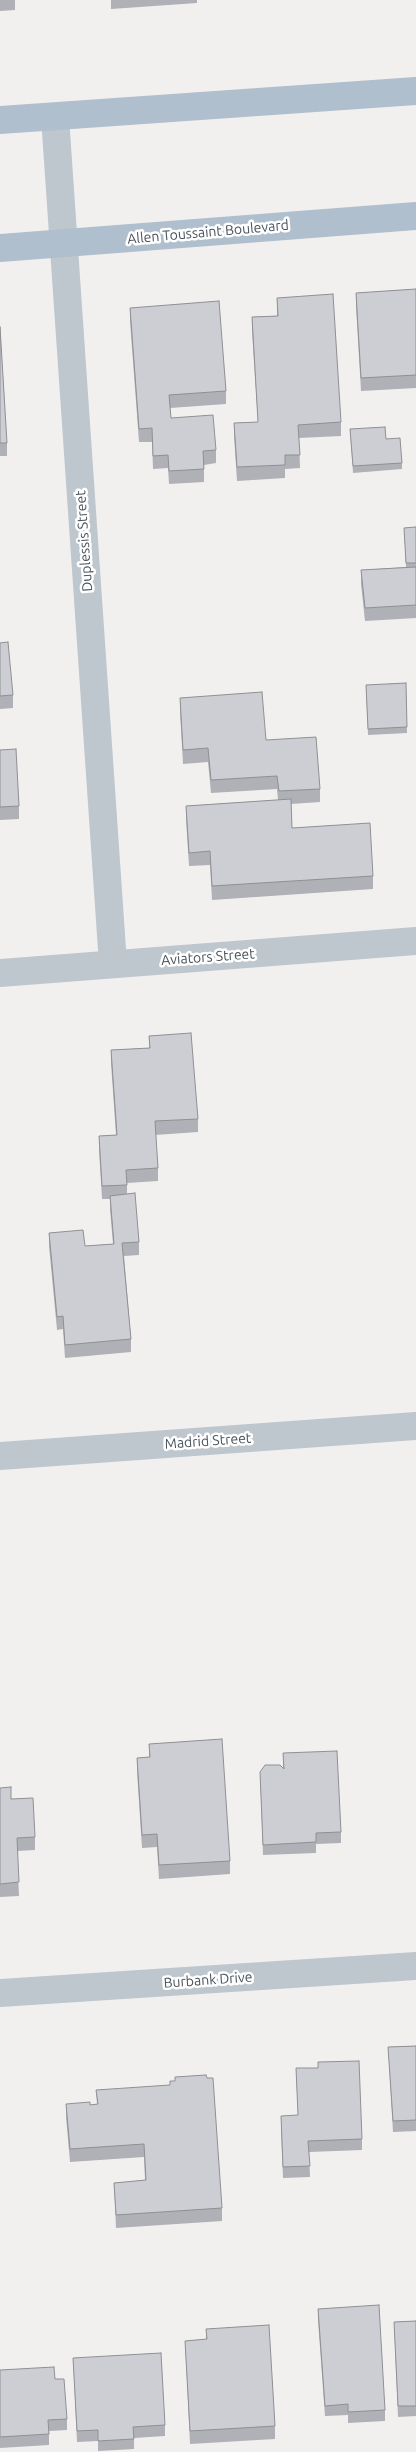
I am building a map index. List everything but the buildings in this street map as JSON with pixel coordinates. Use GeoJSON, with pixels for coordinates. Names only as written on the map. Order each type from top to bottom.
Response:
{"type":"FeatureCollection","features":[{"type":"Feature","properties":{"kind":"main road"},"geometry":{"type":"LineString","coordinates":[[0,120],[416,92]]}},
{"type":"Feature","properties":{"kind":"main road","name":"Allen Toussaint Boulevard"},"geometry":{"type":"LineString","coordinates":[[0,248],[416,216]]}},
{"type":"Feature","properties":{"kind":"street","name":"Duplessis Street"},"geometry":{"type":"LineString","coordinates":[[55,117],[113,964]]}},
{"type":"Feature","properties":{"kind":"street","name":"Aviators Street"},"geometry":{"type":"LineString","coordinates":[[0,973],[416,941]]}},
{"type":"Feature","properties":{"kind":"street","name":"Madrid Street"},"geometry":{"type":"LineString","coordinates":[[0,1456],[416,1426]]}},
{"type":"Feature","properties":{"kind":"street","name":"Burbank Drive"},"geometry":{"type":"LineString","coordinates":[[0,1993],[416,1966]]}}]}
